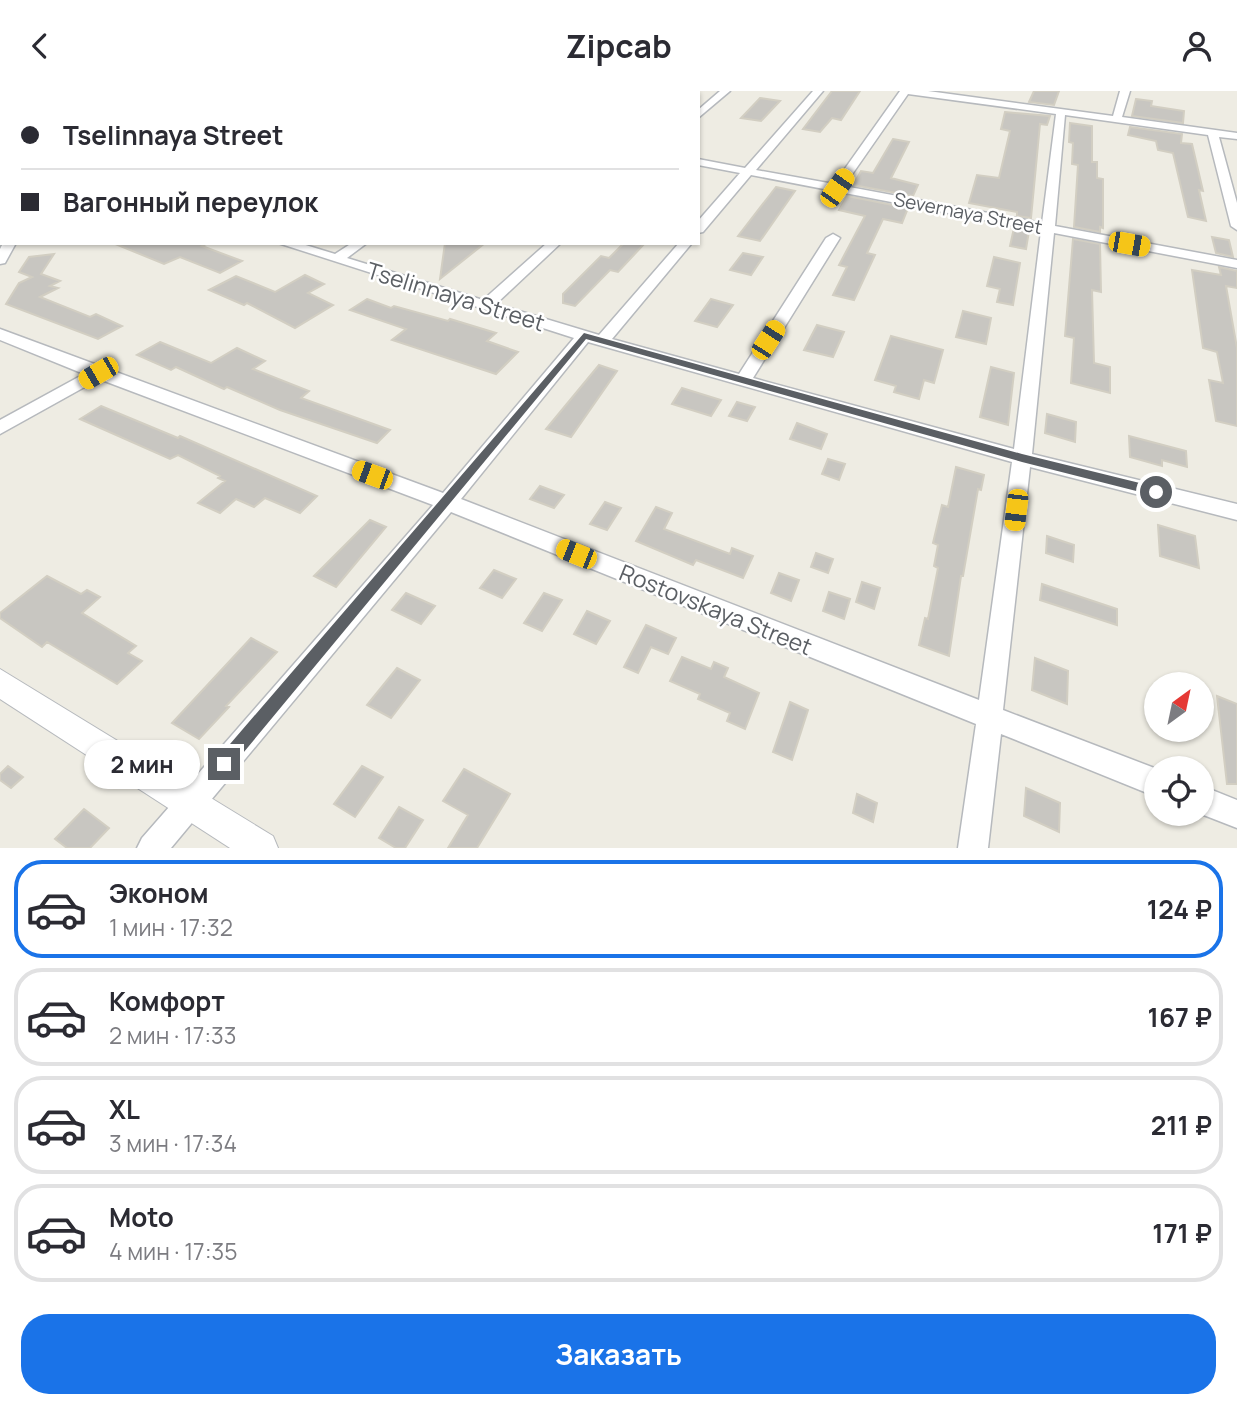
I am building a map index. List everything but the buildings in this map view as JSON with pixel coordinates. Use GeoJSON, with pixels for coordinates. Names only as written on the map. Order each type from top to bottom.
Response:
{"type":"FeatureCollection","features":[{"type":"Feature","properties":{"kind":"street"},"geometry":{"type":"LineString","coordinates":[[700,113],[725,91]]}},
{"type":"Feature","properties":{"kind":"street"},"geometry":{"type":"LineString","coordinates":[[700,227],[818,91]]}},
{"type":"Feature","properties":{"kind":"street"},"geometry":{"type":"LineString","coordinates":[[837,188],[907,91],[1237,136]]}},
{"type":"Feature","properties":{"kind":"street"},"geometry":{"type":"LineString","coordinates":[[1117,119],[1125,91]]}},
{"type":"Feature","properties":{"kind":"street"},"geometry":{"type":"LineString","coordinates":[[973,848],[1022,458],[1061,112]]}},
{"type":"Feature","properties":{"kind":"street"},"geometry":{"type":"LineString","coordinates":[[1213,133],[1237,226]]}},
{"type":"Feature","properties":{"kind":"street","name":"Severnaya Street"},"geometry":{"type":"LineString","coordinates":[[700,162],[1237,264]]}},
{"type":"Feature","properties":{"kind":"street"},"geometry":{"type":"LineString","coordinates":[[743,380],[833,239]]}},
{"type":"Feature","properties":{"kind":"street","name":"Tselinnaya Street"},"geometry":{"type":"LineString","coordinates":[[291,245],[593,338],[1022,458],[1237,512]]}},
{"type":"Feature","properties":{"kind":"street"},"geometry":{"type":"LineString","coordinates":[[337,259],[358,245]]}},
{"type":"Feature","properties":{"kind":"street"},"geometry":{"type":"LineString","coordinates":[[485,306],[553,245]]}},
{"type":"Feature","properties":{"kind":"street"},"geometry":{"type":"LineString","coordinates":[[152,848],[447,502],[593,338],[684,245]]}},
{"type":"Feature","properties":{"kind":"street","name":"Rostovskaya Street"},"geometry":{"type":"LineString","coordinates":[[0,334],[447,502],[1144,778]]}},
{"type":"Feature","properties":{"kind":"street"},"geometry":{"type":"LineString","coordinates":[[0,428],[98,373]]}},
{"type":"Feature","properties":{"kind":"street"},"geometry":{"type":"LineString","coordinates":[[0,683],[261,848]]}},
{"type":"Feature","properties":{"kind":"street"},"geometry":{"type":"LineString","coordinates":[[1214,805],[1237,814]]}},
{"type":"Feature","properties":{"kind":"route"},"geometry":{"type":"LineString","coordinates":[[224,764],[584,336],[1022,458],[1156,492]]}}]}
